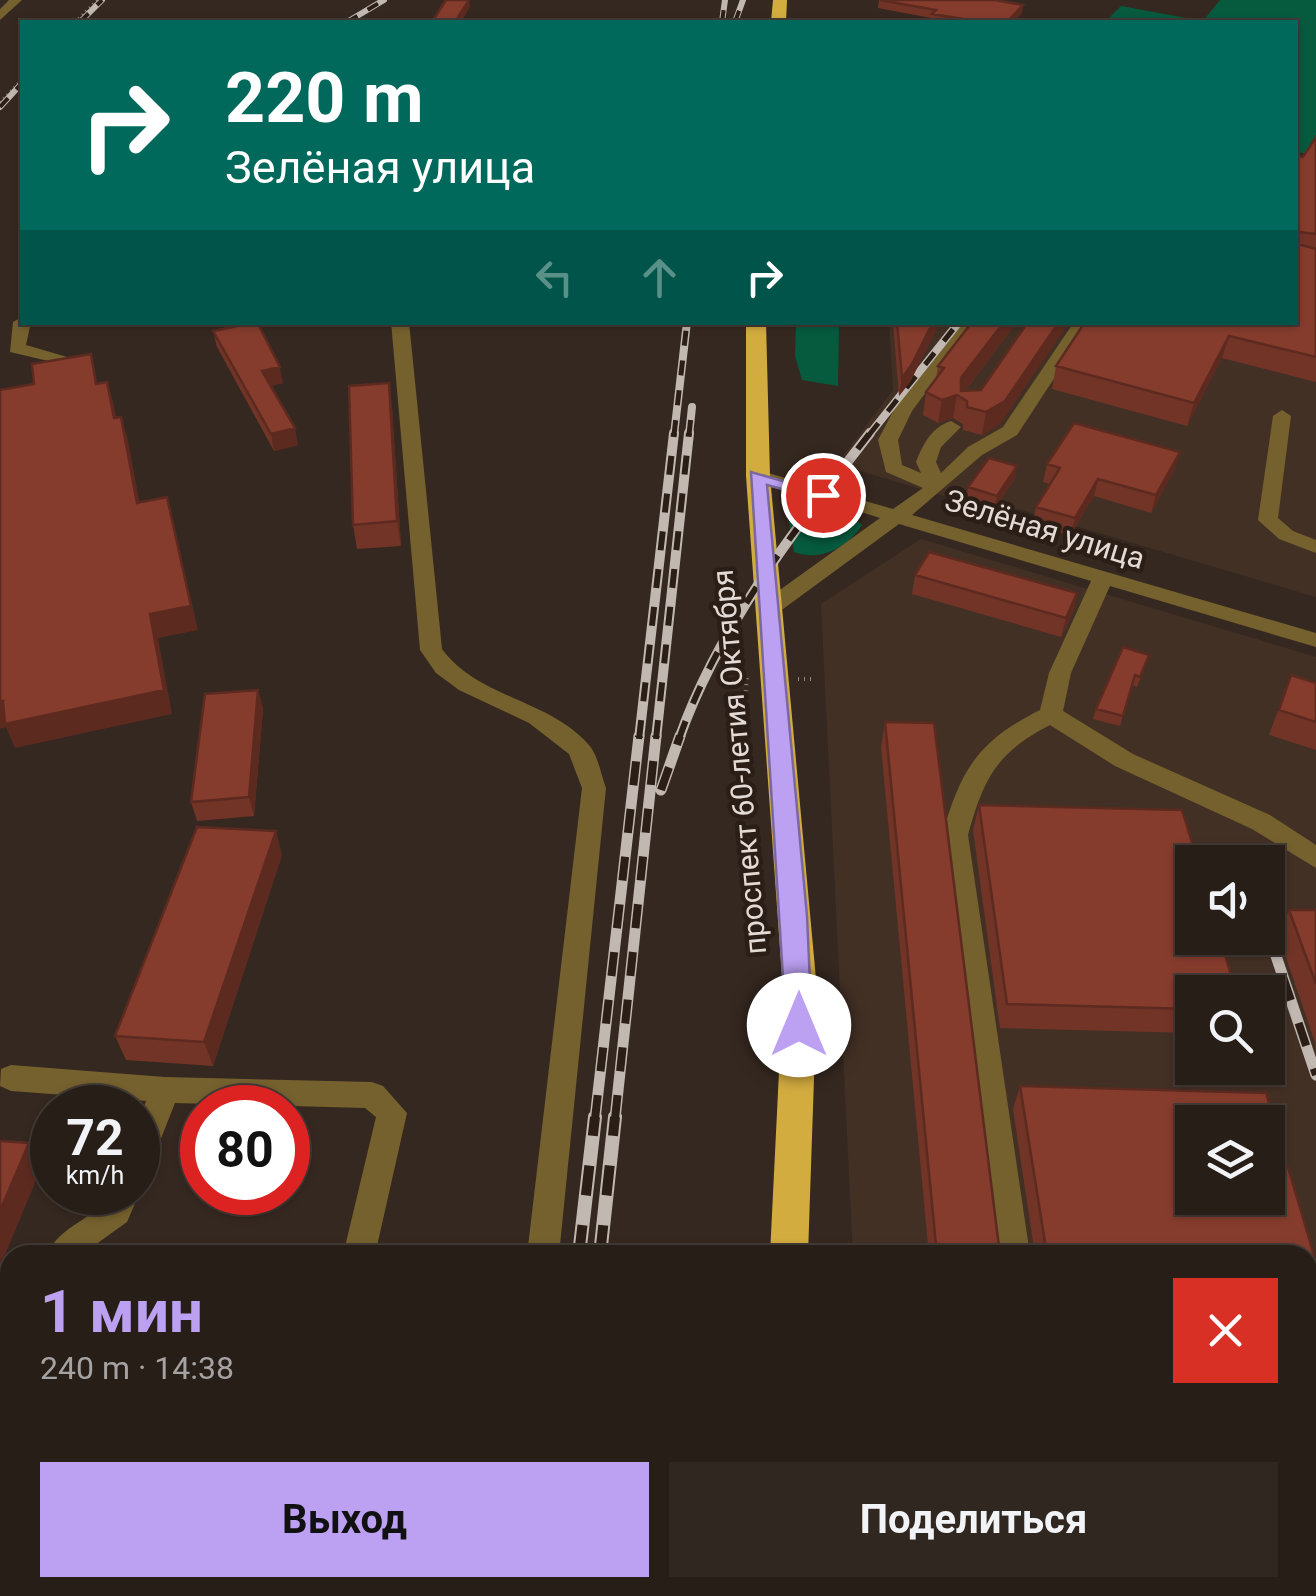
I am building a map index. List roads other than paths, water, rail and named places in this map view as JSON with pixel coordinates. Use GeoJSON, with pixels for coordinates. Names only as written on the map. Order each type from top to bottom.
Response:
{"type":"FeatureCollection","features":[{"type":"Feature","properties":{"kind":"highway","name":"проспект 60-летия Октября"},"geometry":{"type":"LineString","coordinates":[[756,325],[758,476],[800,990],[788,1245]]}},
{"type":"Feature","properties":{"kind":"street"},"geometry":{"type":"LineString","coordinates":[[0,16],[16,0]]}},
{"type":"Feature","properties":{"kind":"street"},"geometry":{"type":"LineString","coordinates":[[21,325],[16,348],[68,363]]}},
{"type":"Feature","properties":{"kind":"street"},"geometry":{"type":"LineString","coordinates":[[400,325],[431,650],[444,668],[468,685],[537,717],[580,750],[594,788],[544,1245]]}},
{"type":"Feature","properties":{"kind":"street"},"geometry":{"type":"LineString","coordinates":[[937,487],[893,468],[888,440],[903,410],[968,325]]}},
{"type":"Feature","properties":{"kind":"street"},"geometry":{"type":"LineString","coordinates":[[771,607],[937,487],[975,451],[1010,431],[1081,325]]}},
{"type":"Feature","properties":{"kind":"street"},"geometry":{"type":"LineString","coordinates":[[1282,416],[1268,520],[1286,535],[1316,547]]}},
{"type":"Feature","properties":{"kind":"street"},"geometry":{"type":"LineString","coordinates":[[937,487],[926,462],[932,446],[951,426]]}},
{"type":"Feature","properties":{"kind":"street","name":"Зелёная улица"},"geometry":{"type":"LineString","coordinates":[[758,476],[1316,640]]}},
{"type":"Feature","properties":{"kind":"street"},"geometry":{"type":"LineString","coordinates":[[1052,714],[1060,673],[1102,577]]}},
{"type":"Feature","properties":{"kind":"street"},"geometry":{"type":"LineString","coordinates":[[1052,714],[1124,760],[1261,822],[1316,858]]}},
{"type":"Feature","properties":{"kind":"street"},"geometry":{"type":"LineString","coordinates":[[1013,1245],[954,835],[971,776],[1008,735],[1052,714]]}},
{"type":"Feature","properties":{"kind":"street"},"geometry":{"type":"LineString","coordinates":[[11,1078],[164,1090],[372,1095],[392,1113],[361,1245]]}},
{"type":"Feature","properties":{"kind":"street"},"geometry":{"type":"LineString","coordinates":[[160,1101],[164,1090]]}},
{"type":"Feature","properties":{"kind":"street"},"geometry":{"type":"LineString","coordinates":[[70,1245],[112,1215]]}},
{"type":"Feature","properties":{"kind":"railway"},"geometry":{"type":"LineString","coordinates":[[82,20],[102,0]]}},
{"type":"Feature","properties":{"kind":"railway"},"geometry":{"type":"LineString","coordinates":[[350,20],[384,0]]}},
{"type":"Feature","properties":{"kind":"railway"},"geometry":{"type":"LineString","coordinates":[[722,20],[725,0]]}},
{"type":"Feature","properties":{"kind":"railway"},"geometry":{"type":"LineString","coordinates":[[736,20],[743,0]]}},
{"type":"Feature","properties":{"kind":"railway"},"geometry":{"type":"LineString","coordinates":[[0,107],[20,85]]}},
{"type":"Feature","properties":{"kind":"railway"},"geometry":{"type":"LineString","coordinates":[[674,435],[687,325]]}},
{"type":"Feature","properties":{"kind":"railway"},"geometry":{"type":"LineString","coordinates":[[869,435],[957,325]]}},
{"type":"Feature","properties":{"kind":"railway"},"geometry":{"type":"LineString","coordinates":[[689,435],[692,407]]}},
{"type":"Feature","properties":{"kind":"railway"},"geometry":{"type":"LineString","coordinates":[[639,739],[674,433]]}},
{"type":"Feature","properties":{"kind":"railway"},"geometry":{"type":"LineString","coordinates":[[656,739],[689,433]]}},
{"type":"Feature","properties":{"kind":"railway"},"geometry":{"type":"LineString","coordinates":[[679,739],[715,656],[762,578],[870,433]]}},
{"type":"Feature","properties":{"kind":"railway"},"geometry":{"type":"LineString","coordinates":[[595,1119],[639,736]]}},
{"type":"Feature","properties":{"kind":"railway"},"geometry":{"type":"LineString","coordinates":[[615,1119],[656,736]]}},
{"type":"Feature","properties":{"kind":"railway"},"geometry":{"type":"LineString","coordinates":[[661,790],[680,736]]}},
{"type":"Feature","properties":{"kind":"railway"},"geometry":{"type":"LineString","coordinates":[[1276,955],[1316,1075]]}},
{"type":"Feature","properties":{"kind":"railway"},"geometry":{"type":"LineString","coordinates":[[580,1245],[595,1117]]}},
{"type":"Feature","properties":{"kind":"railway"},"geometry":{"type":"LineString","coordinates":[[601,1245],[615,1117]]}}]}
